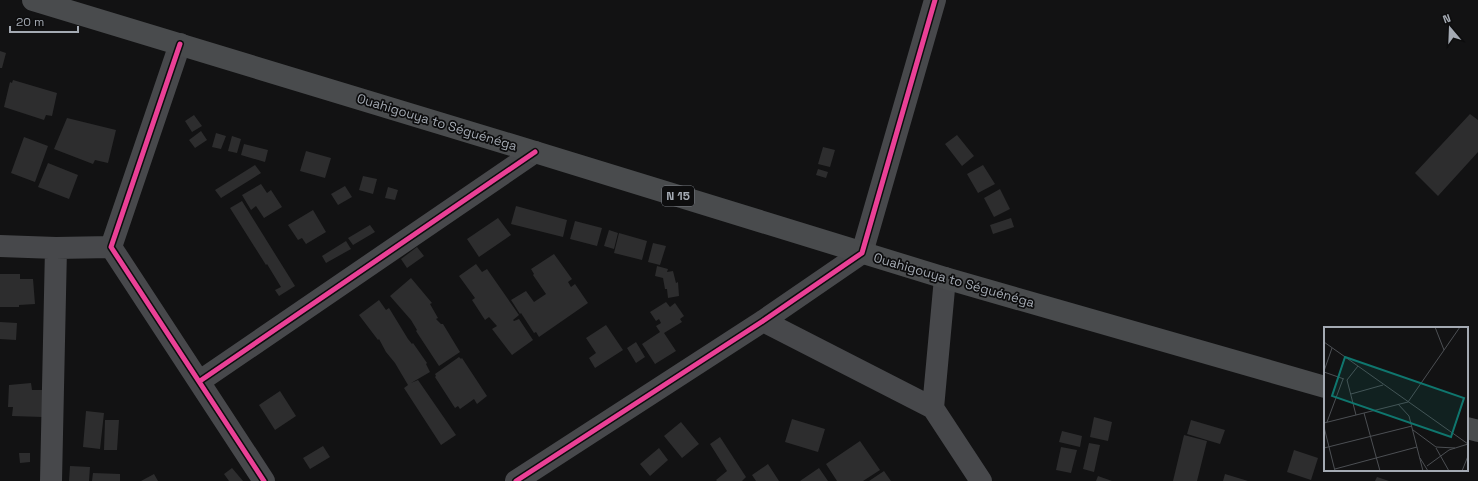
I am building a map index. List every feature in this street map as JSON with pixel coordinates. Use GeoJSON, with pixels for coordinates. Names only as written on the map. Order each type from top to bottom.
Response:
{"type":"FeatureCollection","features":[{"type":"Feature","properties":{"kind":"main road","name":"Ouahigouya to Séguénéga"},"geometry":{"type":"LineString","coordinates":[[33,0],[945,278],[1324,387]]}},
{"type":"Feature","properties":{"kind":"main road"},"geometry":{"type":"LineString","coordinates":[[1468,428],[1478,431]]}},
{"type":"Feature","properties":{"kind":"street"},"geometry":{"type":"LineString","coordinates":[[516,481],[763,321],[862,253],[935,0]]}},
{"type":"Feature","properties":{"kind":"street"},"geometry":{"type":"LineString","coordinates":[[111,247],[180,44]]}},
{"type":"Feature","properties":{"kind":"street"},"geometry":{"type":"LineString","coordinates":[[200,381],[535,152]]}},
{"type":"Feature","properties":{"kind":"street"},"geometry":{"type":"LineString","coordinates":[[0,246],[56,248],[111,247]]}},
{"type":"Feature","properties":{"kind":"street"},"geometry":{"type":"LineString","coordinates":[[111,247],[264,481]]}},
{"type":"Feature","properties":{"kind":"street"},"geometry":{"type":"LineString","coordinates":[[51,481],[56,248]]}},
{"type":"Feature","properties":{"kind":"street"},"geometry":{"type":"LineString","coordinates":[[933,408],[945,278]]}},
{"type":"Feature","properties":{"kind":"street"},"geometry":{"type":"LineString","coordinates":[[763,321],[933,408],[981,481]]}},
{"type":"Feature","properties":{"kind":"building"},"geometry":{"type":"Polygon","coordinates":[[[0,51],[6,53],[2,68],[0,68],[0,51]]]}},
{"type":"Feature","properties":{"kind":"building"},"geometry":{"type":"Polygon","coordinates":[[[13,80],[57,93],[52,116],[46,115],[44,120],[4,107],[10,82],[12,83],[13,80]]]}},
{"type":"Feature","properties":{"kind":"building"},"geometry":{"type":"Polygon","coordinates":[[[1470,114],[1478,120],[1478,152],[1438,196],[1415,173],[1470,114]]]}},
{"type":"Feature","properties":{"kind":"building"},"geometry":{"type":"Polygon","coordinates":[[[194,115],[202,126],[192,132],[185,121],[194,115]]]}},
{"type":"Feature","properties":{"kind":"building"},"geometry":{"type":"Polygon","coordinates":[[[67,118],[116,130],[108,163],[95,160],[93,164],[54,149],[67,118]]]}},
{"type":"Feature","properties":{"kind":"building"},"geometry":{"type":"Polygon","coordinates":[[[201,131],[207,140],[195,148],[189,140],[201,131]]]}},
{"type":"Feature","properties":{"kind":"building"},"geometry":{"type":"Polygon","coordinates":[[[216,133],[226,136],[221,149],[212,147],[216,133]]]}},
{"type":"Feature","properties":{"kind":"building"},"geometry":{"type":"Polygon","coordinates":[[[957,135],[974,156],[962,166],[945,144],[957,135]]]}},
{"type":"Feature","properties":{"kind":"building"},"geometry":{"type":"Polygon","coordinates":[[[232,136],[241,139],[237,153],[228,151],[232,136]]]}},
{"type":"Feature","properties":{"kind":"building"},"geometry":{"type":"Polygon","coordinates":[[[24,137],[48,146],[35,182],[11,173],[24,137]]]}},
{"type":"Feature","properties":{"kind":"building"},"geometry":{"type":"Polygon","coordinates":[[[244,144],[268,150],[265,162],[241,155],[244,144]]]}},
{"type":"Feature","properties":{"kind":"building"},"geometry":{"type":"Polygon","coordinates":[[[823,147],[835,150],[830,167],[818,164],[823,147]]]}},
{"type":"Feature","properties":{"kind":"building"},"geometry":{"type":"Polygon","coordinates":[[[306,151],[331,158],[325,178],[300,171],[306,151]]]}},
{"type":"Feature","properties":{"kind":"building"},"geometry":{"type":"Polygon","coordinates":[[[48,163],[78,175],[69,199],[38,187],[48,163]]]}},
{"type":"Feature","properties":{"kind":"building"},"geometry":{"type":"Polygon","coordinates":[[[255,165],[261,173],[221,198],[215,190],[255,165]]]}},
{"type":"Feature","properties":{"kind":"building"},"geometry":{"type":"Polygon","coordinates":[[[983,165],[995,184],[978,193],[967,174],[983,165]]]}},
{"type":"Feature","properties":{"kind":"building"},"geometry":{"type":"Polygon","coordinates":[[[818,169],[828,172],[826,178],[816,175],[818,169]]]}},
{"type":"Feature","properties":{"kind":"building"},"geometry":{"type":"Polygon","coordinates":[[[363,176],[377,179],[373,194],[359,190],[363,176]]]}},
{"type":"Feature","properties":{"kind":"building"},"geometry":{"type":"Polygon","coordinates":[[[261,184],[267,193],[271,190],[282,207],[264,218],[256,206],[251,210],[242,195],[261,184]]]}},
{"type":"Feature","properties":{"kind":"building"},"geometry":{"type":"Polygon","coordinates":[[[345,186],[352,197],[338,205],[331,194],[345,186]]]}},
{"type":"Feature","properties":{"kind":"building"},"geometry":{"type":"Polygon","coordinates":[[[388,187],[398,190],[395,200],[385,198],[388,187]]]}},
{"type":"Feature","properties":{"kind":"building"},"geometry":{"type":"Polygon","coordinates":[[[1000,189],[1010,209],[994,217],[984,198],[1000,189]]]}},
{"type":"Feature","properties":{"kind":"building"},"geometry":{"type":"Polygon","coordinates":[[[242,201],[295,286],[279,296],[275,290],[281,287],[230,208],[242,201]]]}},
{"type":"Feature","properties":{"kind":"building"},"geometry":{"type":"Polygon","coordinates":[[[516,206],[567,220],[563,237],[511,224],[516,206]]]}},
{"type":"Feature","properties":{"kind":"building"},"geometry":{"type":"Polygon","coordinates":[[[313,210],[326,232],[306,244],[302,238],[298,240],[288,225],[313,210]]]}},
{"type":"Feature","properties":{"kind":"building"},"geometry":{"type":"Polygon","coordinates":[[[498,218],[511,235],[479,257],[467,239],[498,218]]]}},
{"type":"Feature","properties":{"kind":"building"},"geometry":{"type":"Polygon","coordinates":[[[1011,218],[1014,227],[993,234],[990,225],[1011,218]]]}},
{"type":"Feature","properties":{"kind":"building"},"geometry":{"type":"Polygon","coordinates":[[[575,221],[602,228],[597,246],[570,239],[575,221]]]}},
{"type":"Feature","properties":{"kind":"building"},"geometry":{"type":"Polygon","coordinates":[[[370,225],[375,232],[353,245],[348,238],[370,225]]]}},
{"type":"Feature","properties":{"kind":"building"},"geometry":{"type":"Polygon","coordinates":[[[609,230],[618,233],[614,249],[604,246],[609,230]]]}},
{"type":"Feature","properties":{"kind":"building"},"geometry":{"type":"Polygon","coordinates":[[[619,233],[647,241],[642,260],[614,253],[619,233]]]}},
{"type":"Feature","properties":{"kind":"building"},"geometry":{"type":"Polygon","coordinates":[[[346,241],[351,249],[326,263],[322,256],[346,241]]]}},
{"type":"Feature","properties":{"kind":"building"},"geometry":{"type":"Polygon","coordinates":[[[653,243],[666,246],[660,265],[648,262],[653,243]]]}},
{"type":"Feature","properties":{"kind":"building"},"geometry":{"type":"Polygon","coordinates":[[[417,247],[424,256],[407,268],[401,259],[417,247]]]}},
{"type":"Feature","properties":{"kind":"building"},"geometry":{"type":"Polygon","coordinates":[[[554,254],[572,279],[568,282],[571,287],[575,284],[588,303],[539,337],[536,332],[534,333],[511,300],[526,291],[534,302],[546,294],[533,275],[534,274],[531,269],[554,254]]]}},
{"type":"Feature","properties":{"kind":"building"},"geometry":{"type":"Polygon","coordinates":[[[476,264],[482,272],[487,269],[519,315],[513,320],[519,319],[533,340],[512,355],[492,329],[497,326],[489,317],[485,320],[472,300],[475,298],[459,276],[476,264]]]}},
{"type":"Feature","properties":{"kind":"building"},"geometry":{"type":"Polygon","coordinates":[[[657,266],[668,269],[667,272],[673,271],[676,283],[678,282],[679,296],[668,298],[667,289],[665,289],[663,278],[655,276],[657,266]]]}},
{"type":"Feature","properties":{"kind":"building"},"geometry":{"type":"Polygon","coordinates":[[[0,274],[20,274],[20,279],[33,279],[35,304],[19,305],[19,307],[0,307],[0,274]]]}},
{"type":"Feature","properties":{"kind":"building"},"geometry":{"type":"Polygon","coordinates":[[[411,278],[432,303],[430,304],[438,318],[436,319],[443,324],[460,352],[439,366],[416,331],[417,330],[411,320],[390,296],[411,278]]]}},
{"type":"Feature","properties":{"kind":"building"},"geometry":{"type":"Polygon","coordinates":[[[379,300],[386,310],[389,308],[408,339],[412,344],[413,343],[427,363],[426,364],[430,372],[411,383],[418,380],[456,435],[441,445],[404,388],[408,385],[395,363],[386,352],[379,339],[378,340],[359,315],[379,300]]]}},
{"type":"Feature","properties":{"kind":"building"},"geometry":{"type":"Polygon","coordinates":[[[666,302],[670,307],[675,303],[684,316],[680,319],[682,322],[664,333],[676,351],[655,364],[642,344],[660,332],[656,326],[661,323],[659,319],[656,321],[650,312],[666,302]]]}},
{"type":"Feature","properties":{"kind":"building"},"geometry":{"type":"Polygon","coordinates":[[[0,322],[17,323],[16,340],[0,339],[0,322]]]}},
{"type":"Feature","properties":{"kind":"building"},"geometry":{"type":"Polygon","coordinates":[[[606,325],[623,350],[595,368],[589,358],[596,353],[586,338],[606,325]]]}},
{"type":"Feature","properties":{"kind":"building"},"geometry":{"type":"Polygon","coordinates":[[[636,342],[645,357],[636,363],[627,348],[636,342]]]}},
{"type":"Feature","properties":{"kind":"building"},"geometry":{"type":"Polygon","coordinates":[[[459,357],[461,359],[462,358],[487,396],[477,404],[474,399],[460,409],[458,406],[455,408],[435,377],[435,374],[459,357]]]}},
{"type":"Feature","properties":{"kind":"building"},"geometry":{"type":"Polygon","coordinates":[[[31,383],[32,390],[45,390],[43,417],[12,416],[13,407],[8,407],[9,385],[31,383]]]}},
{"type":"Feature","properties":{"kind":"building"},"geometry":{"type":"Polygon","coordinates":[[[280,391],[296,416],[275,430],[259,405],[280,391]]]}},
{"type":"Feature","properties":{"kind":"building"},"geometry":{"type":"Polygon","coordinates":[[[86,411],[104,413],[100,449],[83,447],[86,411]]]}},
{"type":"Feature","properties":{"kind":"building"},"geometry":{"type":"Polygon","coordinates":[[[1094,417],[1112,422],[1108,441],[1090,437],[1094,417]]]}},
{"type":"Feature","properties":{"kind":"building"},"geometry":{"type":"Polygon","coordinates":[[[792,419],[825,429],[818,452],[785,442],[792,419]]]}},
{"type":"Feature","properties":{"kind":"building"},"geometry":{"type":"Polygon","coordinates":[[[105,420],[119,420],[117,450],[104,450],[105,420]]]}},
{"type":"Feature","properties":{"kind":"building"},"geometry":{"type":"Polygon","coordinates":[[[1191,420],[1225,430],[1220,444],[1187,434],[1191,420]]]}},
{"type":"Feature","properties":{"kind":"building"},"geometry":{"type":"Polygon","coordinates":[[[681,422],[699,444],[682,458],[664,436],[681,422]]]}},
{"type":"Feature","properties":{"kind":"building"},"geometry":{"type":"Polygon","coordinates":[[[1062,431],[1082,436],[1080,447],[1059,442],[1062,431]]]}},
{"type":"Feature","properties":{"kind":"building"},"geometry":{"type":"Polygon","coordinates":[[[1184,435],[1207,441],[1197,481],[1173,481],[1184,435]]]}},
{"type":"Feature","properties":{"kind":"building"},"geometry":{"type":"Polygon","coordinates":[[[720,437],[746,477],[742,481],[716,480],[727,471],[710,444],[720,437]]]}},
{"type":"Feature","properties":{"kind":"building"},"geometry":{"type":"Polygon","coordinates":[[[860,441],[880,470],[863,481],[837,481],[826,464],[860,441]]]}},
{"type":"Feature","properties":{"kind":"building"},"geometry":{"type":"Polygon","coordinates":[[[1089,443],[1100,445],[1094,472],[1083,469],[1089,443]]]}},
{"type":"Feature","properties":{"kind":"building"},"geometry":{"type":"Polygon","coordinates":[[[323,446],[330,457],[310,469],[303,458],[323,446]]]}},
{"type":"Feature","properties":{"kind":"building"},"geometry":{"type":"Polygon","coordinates":[[[1061,447],[1077,450],[1071,473],[1056,470],[1061,447]]]}},
{"type":"Feature","properties":{"kind":"building"},"geometry":{"type":"Polygon","coordinates":[[[659,448],[668,460],[650,476],[640,464],[659,448]]]}},
{"type":"Feature","properties":{"kind":"building"},"geometry":{"type":"Polygon","coordinates":[[[1294,450],[1318,458],[1311,480],[1287,472],[1294,450]]]}},
{"type":"Feature","properties":{"kind":"building"},"geometry":{"type":"Polygon","coordinates":[[[19,453],[30,453],[30,462],[20,463],[19,453]]]}},
{"type":"Feature","properties":{"kind":"building"},"geometry":{"type":"Polygon","coordinates":[[[768,464],[779,481],[756,481],[752,475],[768,464]]]}},
{"type":"Feature","properties":{"kind":"building"},"geometry":{"type":"Polygon","coordinates":[[[70,466],[90,467],[89,481],[69,481],[70,466]]]}},
{"type":"Feature","properties":{"kind":"building"},"geometry":{"type":"Polygon","coordinates":[[[232,468],[243,481],[229,481],[224,474],[232,468]]]}},
{"type":"Feature","properties":{"kind":"building"},"geometry":{"type":"Polygon","coordinates":[[[819,468],[828,481],[800,481],[819,468]]]}},
{"type":"Feature","properties":{"kind":"building"},"geometry":{"type":"Polygon","coordinates":[[[884,471],[891,481],[869,481],[884,471]]]}},
{"type":"Feature","properties":{"kind":"building"},"geometry":{"type":"Polygon","coordinates":[[[93,473],[120,474],[120,481],[92,481],[93,473]]]}},
{"type":"Feature","properties":{"kind":"building"},"geometry":{"type":"Polygon","coordinates":[[[154,474],[158,481],[141,481],[154,474]]]}},
{"type":"Feature","properties":{"kind":"building"},"geometry":{"type":"Polygon","coordinates":[[[1225,474],[1248,481],[1223,481],[1225,474]]]}},
{"type":"Feature","properties":{"kind":"building"},"geometry":{"type":"Polygon","coordinates":[[[1098,476],[1112,481],[1096,481],[1098,476]]]}},
{"type":"Feature","properties":{"kind":"building"},"geometry":{"type":"Polygon","coordinates":[[[1377,477],[1389,481],[1375,481],[1377,477]]]}},
{"type":"Feature","properties":{"kind":"cycle path"},"geometry":{"type":"LineString","coordinates":[[516,481],[763,321],[862,253],[935,0]]}},
{"type":"Feature","properties":{"kind":"cycle path"},"geometry":{"type":"LineString","coordinates":[[180,44],[111,247],[264,481]]}},
{"type":"Feature","properties":{"kind":"cycle path"},"geometry":{"type":"LineString","coordinates":[[200,381],[535,152]]}}]}
